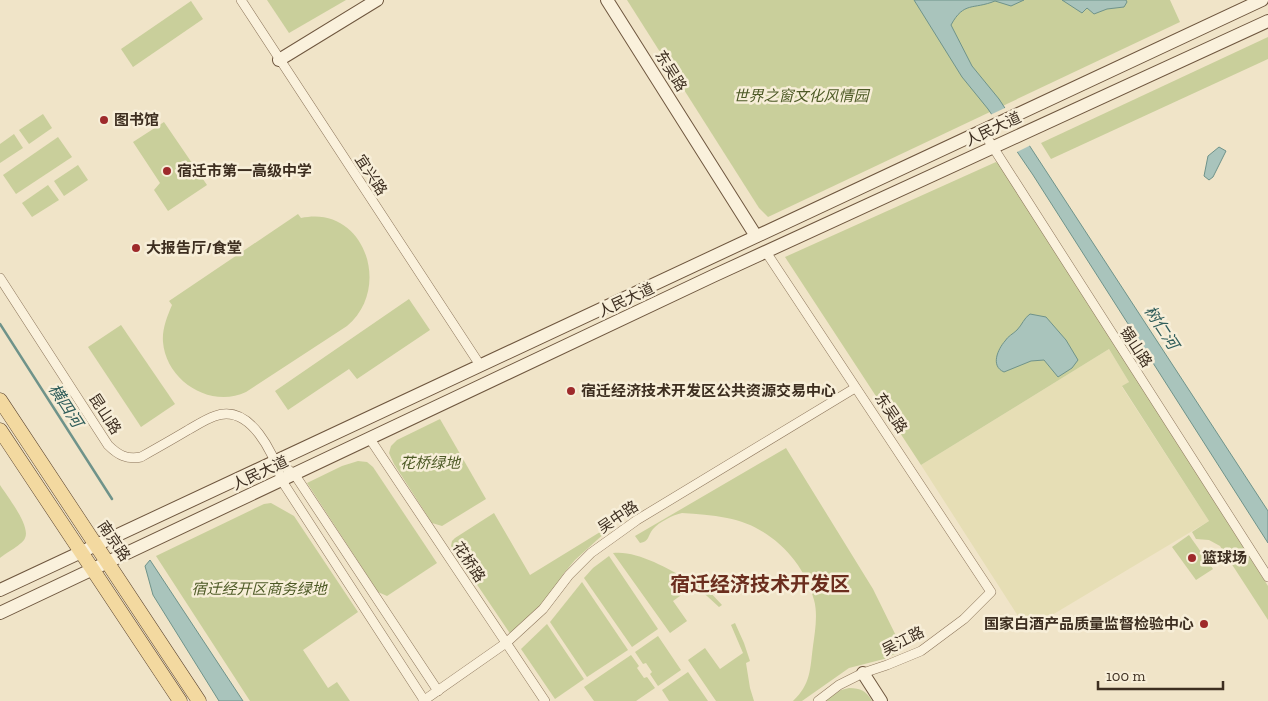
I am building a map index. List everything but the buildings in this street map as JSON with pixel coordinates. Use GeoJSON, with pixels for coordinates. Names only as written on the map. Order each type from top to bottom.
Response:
{"type":"FeatureCollection","features":[{"type":"Feature","properties":{"kind":"main road"},"geometry":{"type":"LineString","coordinates":[[279,60],[377,0]]}},
{"type":"Feature","properties":{"kind":"main road","name":"东吴路"},"geometry":{"type":"LineString","coordinates":[[607,0],[758,235]]}},
{"type":"Feature","properties":{"kind":"main road","name":"东吴路"},"geometry":{"type":"LineString","coordinates":[[616,0],[758,235]]}},
{"type":"Feature","properties":{"kind":"main road","name":"人民大道"},"geometry":{"type":"LineString","coordinates":[[0,590],[1262,0]]}},
{"type":"Feature","properties":{"kind":"main road","name":"人民大道"},"geometry":{"type":"LineString","coordinates":[[0,613],[766,252],[1268,21]]}},
{"type":"Feature","properties":{"kind":"main road"},"geometry":{"type":"LineString","coordinates":[[1069,90],[1078,108]]}},
{"type":"Feature","properties":{"kind":"main road","name":"南京路"},"geometry":{"type":"LineString","coordinates":[[0,400],[199,701]]}},
{"type":"Feature","properties":{"kind":"main road"},"geometry":{"type":"LineString","coordinates":[[0,430],[180,701]]}},
{"type":"Feature","properties":{"kind":"main road"},"geometry":{"type":"LineString","coordinates":[[863,673],[881,701]]}},
{"type":"Feature","properties":{"kind":"street","name":"宜兴路"},"geometry":{"type":"LineString","coordinates":[[240,0],[480,365]]}},
{"type":"Feature","properties":{"kind":"street","name":"锡山路"},"geometry":{"type":"LineString","coordinates":[[982,130],[995,146],[1268,569]]}},
{"type":"Feature","properties":{"kind":"street","name":"锡山路"},"geometry":{"type":"LineString","coordinates":[[995,146],[1268,577]]}},
{"type":"Feature","properties":{"kind":"street","name":"东吴路"},"geometry":{"type":"LineString","coordinates":[[766,252],[991,592]]}},
{"type":"Feature","properties":{"kind":"street","name":"昆山路"},"geometry":{"type":"LineString","coordinates":[[0,278],[108,445],[115,452],[124,457],[141,457],[216,415],[227,414],[236,415],[247,420],[256,429],[276,460]]}},
{"type":"Feature","properties":{"kind":"street","name":"吴中路"},"geometry":{"type":"LineString","coordinates":[[423,700],[506,643],[543,609],[569,575],[591,553],[637,520],[855,388]]}},
{"type":"Feature","properties":{"kind":"street","name":"花桥路"},"geometry":{"type":"LineString","coordinates":[[370,439],[545,701]]}},
{"type":"Feature","properties":{"kind":"street"},"geometry":{"type":"LineString","coordinates":[[276,460],[295,475],[438,691]]}},
{"type":"Feature","properties":{"kind":"street"},"geometry":{"type":"LineString","coordinates":[[276,460],[282,481],[423,700]]}},
{"type":"Feature","properties":{"kind":"street","name":"吴江路"},"geometry":{"type":"LineString","coordinates":[[818,701],[839,685],[863,673],[921,651],[964,619],[991,592]]}},
{"type":"Feature","properties":{"kind":"shaded area"},"geometry":{"type":"Polygon","coordinates":[[[1109,349],[1129,382],[1122,387],[1209,521],[1027,630],[921,465],[1109,349]]]}},
{"type":"Feature","properties":{"kind":"green space"},"geometry":{"type":"Polygon","coordinates":[[[267,0],[346,0],[289,33],[267,0]]]}},
{"type":"Feature","properties":{"kind":"green space","name":"世界之窗文化风情园"},"geometry":{"type":"Polygon","coordinates":[[[627,0],[1170,0],[1180,22],[768,217],[759,208],[627,0]]]}},
{"type":"Feature","properties":{"kind":"green space"},"geometry":{"type":"Polygon","coordinates":[[[191,1],[203,19],[133,67],[121,49],[191,1]]]}},
{"type":"Feature","properties":{"kind":"green space"},"geometry":{"type":"Polygon","coordinates":[[[1268,37],[1268,59],[1051,159],[1041,143],[1268,37]]]}},
{"type":"Feature","properties":{"kind":"green space"},"geometry":{"type":"Polygon","coordinates":[[[43,114],[52,128],[29,144],[19,130],[43,114]]]}},
{"type":"Feature","properties":{"kind":"green space"},"geometry":{"type":"Polygon","coordinates":[[[164,122],[207,185],[168,211],[154,190],[160,183],[133,142],[164,122]]]}},
{"type":"Feature","properties":{"kind":"green space"},"geometry":{"type":"Polygon","coordinates":[[[14,134],[23,148],[0,163],[0,144],[14,134]]]}},
{"type":"Feature","properties":{"kind":"green space"},"geometry":{"type":"Polygon","coordinates":[[[58,137],[72,157],[16,194],[3,175],[58,137]]]}},
{"type":"Feature","properties":{"kind":"green space"},"geometry":{"type":"Polygon","coordinates":[[[996,162],[1001,166],[1268,586],[1268,620],[1220,546],[1209,540],[1196,539],[1192,532],[1209,521],[1122,386],[1129,382],[1109,349],[921,465],[785,257],[996,162]]]}},
{"type":"Feature","properties":{"kind":"green space"},"geometry":{"type":"Polygon","coordinates":[[[78,165],[88,180],[64,196],[54,181],[78,165]]]}},
{"type":"Feature","properties":{"kind":"green space"},"geometry":{"type":"Polygon","coordinates":[[[48,185],[59,200],[32,217],[22,203],[48,185]]]}},
{"type":"Feature","properties":{"kind":"green space"},"geometry":{"type":"Polygon","coordinates":[[[298,214],[301,218],[323,217],[341,224],[355,236],[365,252],[369,271],[368,291],[361,310],[347,326],[246,392],[233,396],[219,397],[205,394],[193,388],[172,369],[166,356],[163,332],[172,305],[169,301],[298,214]]]}},
{"type":"Feature","properties":{"kind":"green space"},"geometry":{"type":"Polygon","coordinates":[[[409,299],[430,330],[357,379],[349,369],[288,410],[275,391],[409,299]]]}},
{"type":"Feature","properties":{"kind":"green space"},"geometry":{"type":"Polygon","coordinates":[[[121,325],[175,404],[141,427],[88,347],[121,325]]]}},
{"type":"Feature","properties":{"kind":"green space","name":"花桥绿地"},"geometry":{"type":"Polygon","coordinates":[[[440,419],[486,499],[442,526],[432,523],[389,453],[391,446],[397,440],[440,419]]]}},
{"type":"Feature","properties":{"kind":"green space"},"geometry":{"type":"Polygon","coordinates":[[[786,448],[873,589],[903,650],[884,659],[849,668],[802,701],[793,701],[799,695],[809,676],[815,629],[815,605],[809,585],[802,571],[782,547],[770,536],[742,522],[721,517],[682,513],[666,519],[656,526],[651,531],[647,540],[643,542],[640,543],[635,536],[786,448]]]}},
{"type":"Feature","properties":{"kind":"green space","name":"宿迁经开区商务绿地"},"geometry":{"type":"Polygon","coordinates":[[[358,461],[367,462],[373,467],[437,563],[387,596],[378,592],[307,483],[342,466],[358,461]]]}},
{"type":"Feature","properties":{"kind":"green space"},"geometry":{"type":"Polygon","coordinates":[[[0,485],[22,519],[26,533],[21,543],[0,558],[0,485]]]}},
{"type":"Feature","properties":{"kind":"green space","name":"宿迁经开区商务绿地"},"geometry":{"type":"Polygon","coordinates":[[[271,503],[294,516],[358,612],[303,650],[328,688],[337,682],[350,701],[250,701],[156,556],[264,504],[271,503]]]}},
{"type":"Feature","properties":{"kind":"green space"},"geometry":{"type":"Polygon","coordinates":[[[494,513],[530,575],[618,521],[575,560],[546,601],[511,635],[451,546],[455,538],[494,513]]]}},
{"type":"Feature","properties":{"kind":"green space","name":"篮球场"},"geometry":{"type":"Polygon","coordinates":[[[1189,535],[1213,569],[1196,580],[1172,547],[1189,535]]]}},
{"type":"Feature","properties":{"kind":"green space"},"geometry":{"type":"Polygon","coordinates":[[[613,553],[631,554],[641,557],[687,579],[689,576],[708,590],[722,605],[719,607],[695,585],[673,601],[687,621],[670,633],[613,553]]]}},
{"type":"Feature","properties":{"kind":"green space"},"geometry":{"type":"Polygon","coordinates":[[[609,556],[658,629],[632,647],[584,578],[593,568],[609,556]]]}},
{"type":"Feature","properties":{"kind":"green space"},"geometry":{"type":"Polygon","coordinates":[[[582,582],[628,650],[587,677],[550,622],[582,582]]]}},
{"type":"Feature","properties":{"kind":"green space"},"geometry":{"type":"Polygon","coordinates":[[[735,623],[750,661],[746,663],[754,701],[716,701],[688,660],[705,648],[720,669],[743,653],[731,625],[735,623]]]}},
{"type":"Feature","properties":{"kind":"green space"},"geometry":{"type":"Polygon","coordinates":[[[547,624],[584,679],[555,699],[521,649],[547,624]]]}},
{"type":"Feature","properties":{"kind":"green space"},"geometry":{"type":"Polygon","coordinates":[[[658,636],[681,670],[658,686],[650,674],[652,672],[646,663],[643,664],[635,652],[658,636]]]}},
{"type":"Feature","properties":{"kind":"green space"},"geometry":{"type":"Polygon","coordinates":[[[631,655],[639,666],[637,668],[644,678],[647,677],[655,688],[636,701],[594,701],[584,687],[631,655]]]}},
{"type":"Feature","properties":{"kind":"green space"},"geometry":{"type":"Polygon","coordinates":[[[688,672],[708,701],[669,701],[662,690],[688,672]]]}},
{"type":"Feature","properties":{"kind":"green space"},"geometry":{"type":"Polygon","coordinates":[[[849,688],[863,691],[872,701],[824,701],[841,690],[849,688]]]}},
{"type":"Feature","properties":{"kind":"water"},"geometry":{"type":"Polygon","coordinates":[[[914,0],[1024,0],[1011,6],[995,1],[970,7],[960,12],[951,25],[972,66],[999,99],[1268,511],[1268,543],[1033,175],[988,109],[962,77],[914,0]]]}},
{"type":"Feature","properties":{"kind":"water"},"geometry":{"type":"Polygon","coordinates":[[[1062,0],[1126,0],[1127,2],[1124,7],[1107,9],[1094,14],[1087,8],[1082,13],[1062,0]]]}},
{"type":"Feature","properties":{"kind":"water"},"geometry":{"type":"Polygon","coordinates":[[[1219,147],[1226,151],[1213,177],[1209,180],[1204,176],[1208,156],[1219,147]]]}},
{"type":"Feature","properties":{"kind":"water"},"geometry":{"type":"Polygon","coordinates":[[[1030,314],[1046,317],[1066,340],[1078,360],[1072,368],[1058,377],[1044,360],[1031,361],[1004,372],[997,366],[997,357],[1002,344],[1030,314]]]}},
{"type":"Feature","properties":{"kind":"water"},"geometry":{"type":"Polygon","coordinates":[[[150,560],[243,701],[219,701],[153,595],[145,566],[150,560]]]}},
{"type":"Feature","properties":{"kind":"pier"},"geometry":{"type":"Polygon","coordinates":[[[1007,107],[1031,145],[1015,153],[990,115],[1007,107]]]}},
{"type":"Feature","properties":{"kind":"waterway","name":"横四河"},"geometry":{"type":"LineString","coordinates":[[0,324],[112,499]]}},
{"type":"Feature","properties":{"kind":"place","name":"图书馆"},"geometry":{"type":"Point","coordinates":[104,120]}},
{"type":"Feature","properties":{"kind":"place","name":"宿迁市第一高级中学"},"geometry":{"type":"Point","coordinates":[167,171]}},
{"type":"Feature","properties":{"kind":"place","name":"大报告厅/食堂"},"geometry":{"type":"Point","coordinates":[136,248]}},
{"type":"Feature","properties":{"kind":"place","name":"宿迁经济技术开发区公共资源交易中心"},"geometry":{"type":"Point","coordinates":[571,391]}},
{"type":"Feature","properties":{"kind":"place","name":"篮球场"},"geometry":{"type":"Point","coordinates":[1192,558]}},
{"type":"Feature","properties":{"kind":"place","name":"国家白酒产品质量监督检验中心"},"geometry":{"type":"Point","coordinates":[1204,624]}},
{"type":"Feature","properties":{"kind":"district","name":"宿迁经济技术开发区"},"geometry":{"type":"Point","coordinates":[760,584]}},
{"type":"Feature","properties":{"kind":"water label","name":"树仁河"},"geometry":{"type":"Point","coordinates":[1162,327]}}]}
